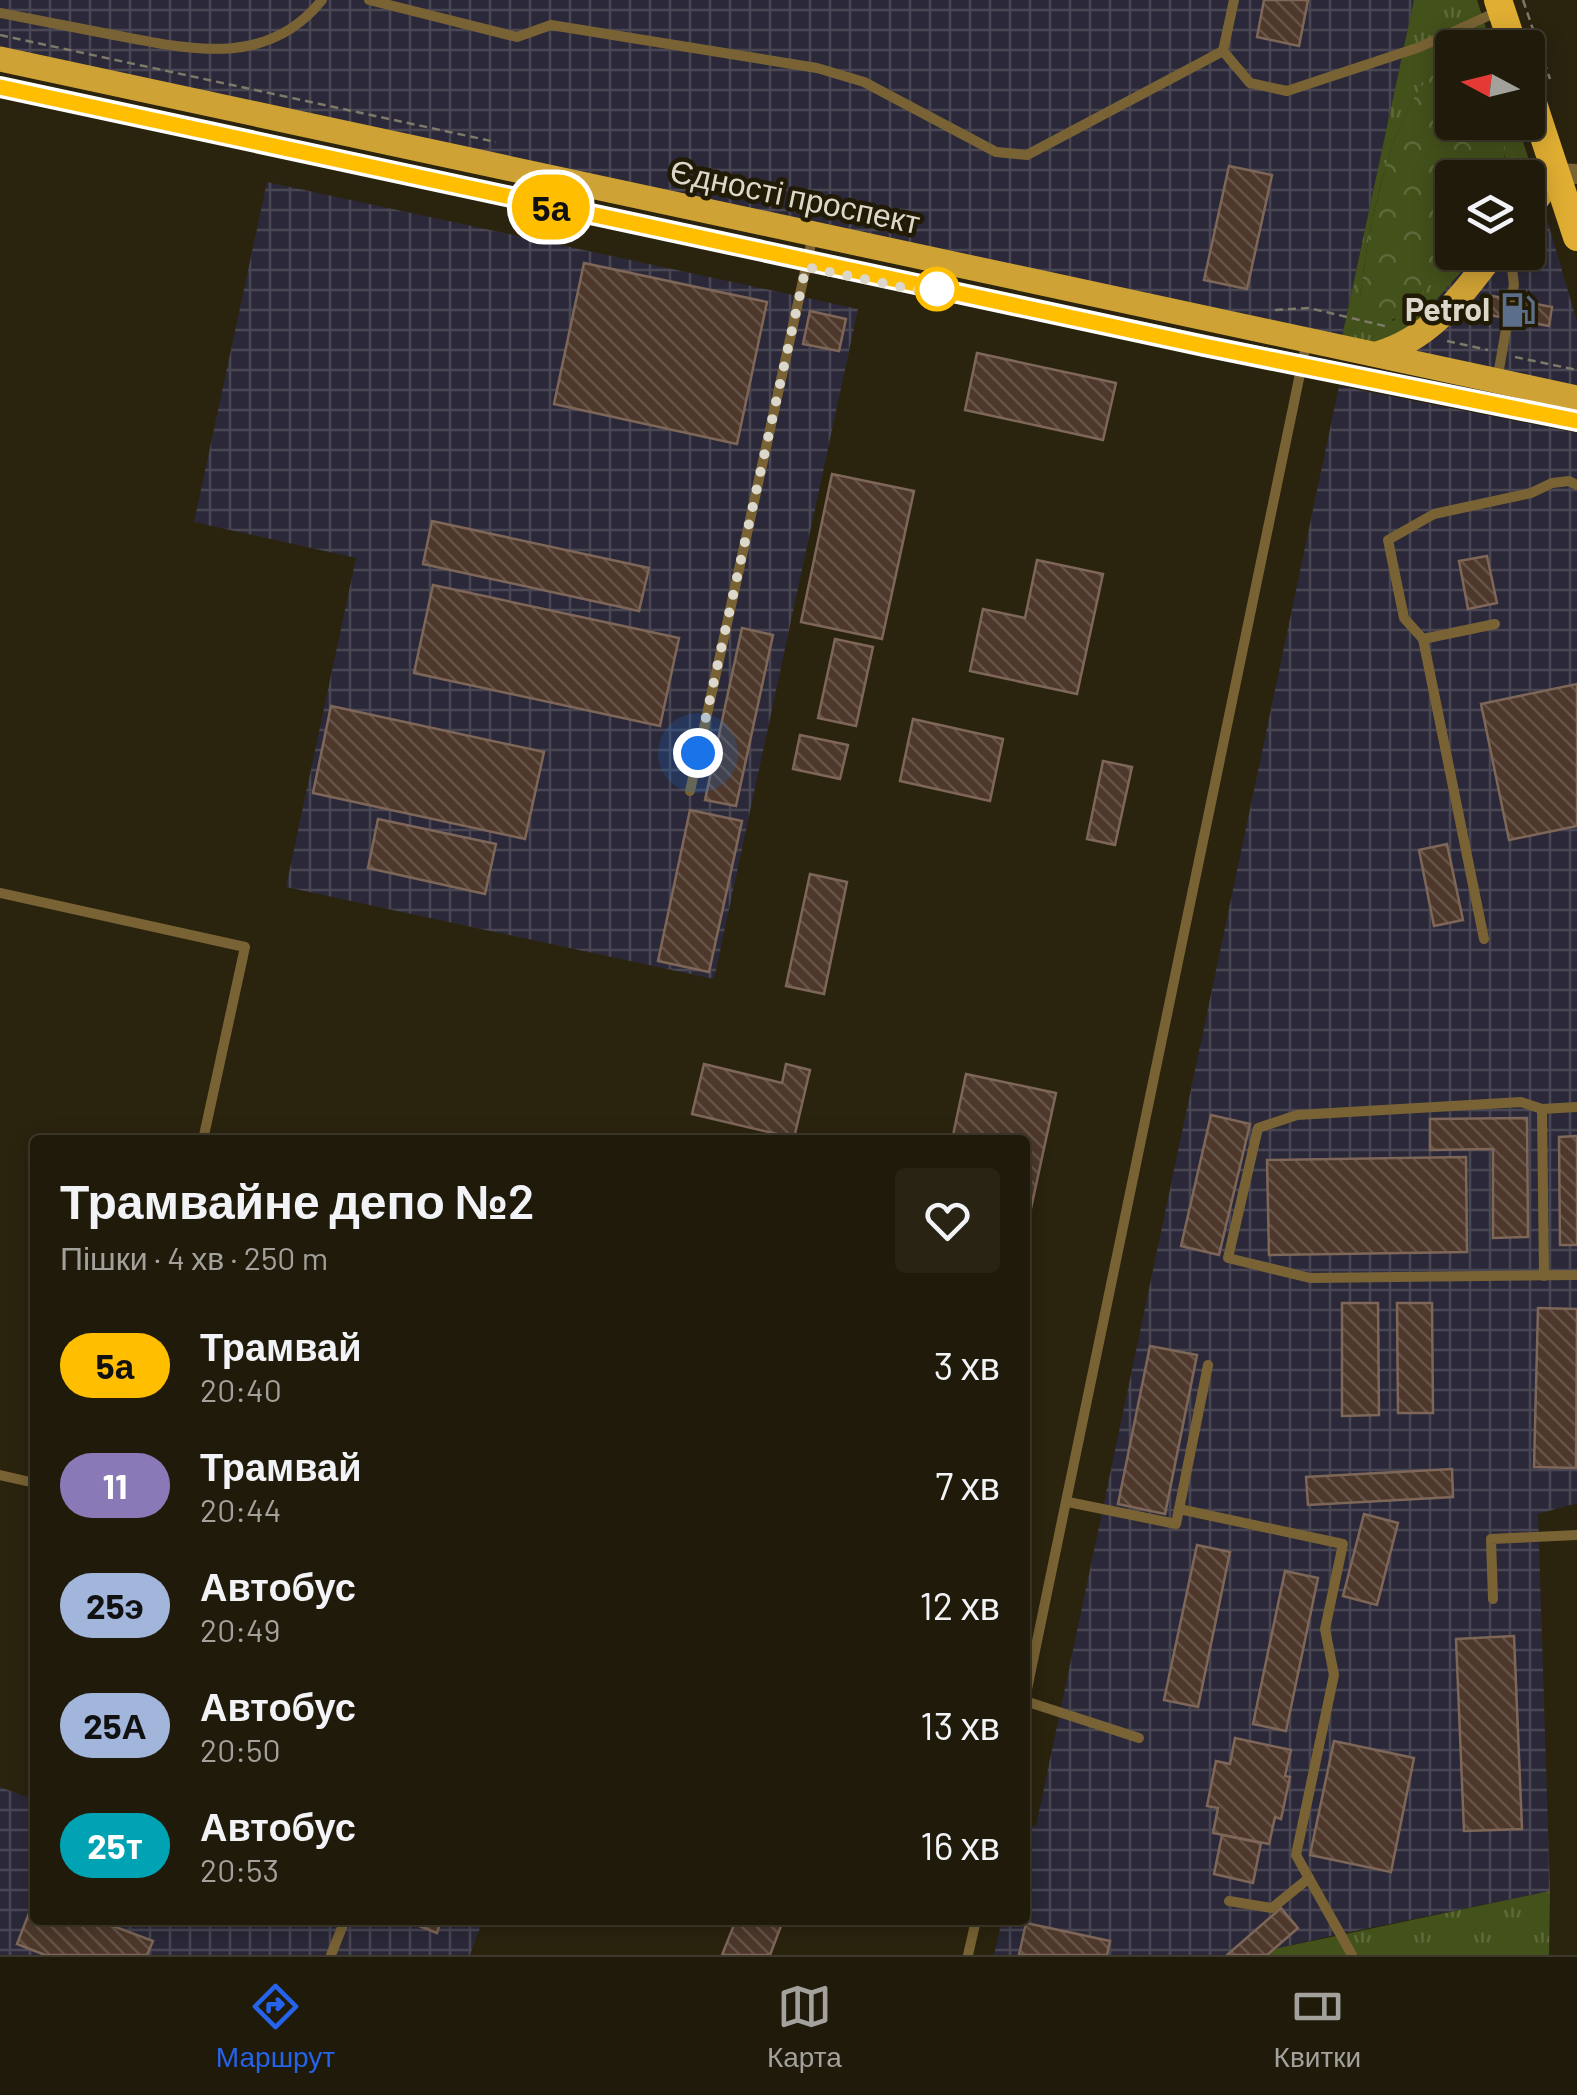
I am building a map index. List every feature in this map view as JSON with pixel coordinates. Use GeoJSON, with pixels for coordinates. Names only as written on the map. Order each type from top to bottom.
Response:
{"type":"FeatureCollection","features":[{"type":"Feature","properties":{"kind":"highway"},"geometry":{"type":"LineString","coordinates":[[1500,5],[1508,30]]}},
{"type":"Feature","properties":{"kind":"highway"},"geometry":{"type":"LineString","coordinates":[[1545,126],[1566,174],[1577,237]]}},
{"type":"Feature","properties":{"kind":"main road","name":"Єдності проспект"},"geometry":{"type":"LineString","coordinates":[[0,59],[1577,398]]}},
{"type":"Feature","properties":{"kind":"main road"},"geometry":{"type":"LineString","coordinates":[[1545,194],[1566,174]]}},
{"type":"Feature","properties":{"kind":"main road"},"geometry":{"type":"LineString","coordinates":[[1377,354],[1422,335],[1440,320],[1480,270]]}},
{"type":"Feature","properties":{"kind":"lane"},"geometry":{"type":"LineString","coordinates":[[0,13],[196,50],[242,49],[278,35],[310,15],[322,0]]}},
{"type":"Feature","properties":{"kind":"lane"},"geometry":{"type":"LineString","coordinates":[[369,0],[516,38],[551,25],[817,68],[864,82],[996,152],[1027,155],[1223,51],[1234,0]]}},
{"type":"Feature","properties":{"kind":"lane"},"geometry":{"type":"LineString","coordinates":[[1223,51],[1250,83],[1288,90],[1420,47],[1500,5]]}},
{"type":"Feature","properties":{"kind":"lane"},"geometry":{"type":"LineString","coordinates":[[690,791],[813,233]]}},
{"type":"Feature","properties":{"kind":"lane"},"geometry":{"type":"LineString","coordinates":[[1511,299],[1512,270]]}},
{"type":"Feature","properties":{"kind":"lane"},"geometry":{"type":"LineString","coordinates":[[1497,381],[1508,318]]}},
{"type":"Feature","properties":{"kind":"lane"},"geometry":{"type":"LineString","coordinates":[[1030,1677],[1307,340]]}},
{"type":"Feature","properties":{"kind":"lane"},"geometry":{"type":"LineString","coordinates":[[1484,939],[1422,639],[1404,618],[1388,540],[1434,514],[1531,493],[1552,483],[1569,481],[1577,485]]}},
{"type":"Feature","properties":{"kind":"lane"},"geometry":{"type":"LineString","coordinates":[[1422,639],[1495,624]]}},
{"type":"Feature","properties":{"kind":"lane"},"geometry":{"type":"LineString","coordinates":[[0,893],[245,947],[204,1135]]}},
{"type":"Feature","properties":{"kind":"lane"},"geometry":{"type":"LineString","coordinates":[[1577,1107],[1542,1109],[1521,1102],[1298,1115],[1258,1128],[1228,1258],[1310,1278],[1577,1275]]}},
{"type":"Feature","properties":{"kind":"lane"},"geometry":{"type":"LineString","coordinates":[[1542,1109],[1544,1276]]}},
{"type":"Feature","properties":{"kind":"lane"},"geometry":{"type":"LineString","coordinates":[[1068,1502],[1176,1524],[1208,1365]]}},
{"type":"Feature","properties":{"kind":"lane"},"geometry":{"type":"LineString","coordinates":[[0,1475],[30,1481]]}},
{"type":"Feature","properties":{"kind":"lane"},"geometry":{"type":"LineString","coordinates":[[1179,1510],[1343,1544],[1325,1630],[1334,1674],[1296,1856],[1352,1955]]}},
{"type":"Feature","properties":{"kind":"lane"},"geometry":{"type":"LineString","coordinates":[[1493,1599],[1491,1539],[1577,1535]]}},
{"type":"Feature","properties":{"kind":"lane"},"geometry":{"type":"LineString","coordinates":[[1030,1702],[1138,1738]]}},
{"type":"Feature","properties":{"kind":"lane"},"geometry":{"type":"LineString","coordinates":[[1230,1901],[1272,1908],[1309,1878]]}},
{"type":"Feature","properties":{"kind":"lane"},"geometry":{"type":"LineString","coordinates":[[331,1955],[342,1925]]}},
{"type":"Feature","properties":{"kind":"lane"},"geometry":{"type":"LineString","coordinates":[[968,1955],[975,1925]]}},
{"type":"Feature","properties":{"kind":"path"},"geometry":{"type":"LineString","coordinates":[[806,267],[974,302]]}},
{"type":"Feature","properties":{"kind":"path"},"geometry":{"type":"LineString","coordinates":[[1501,354],[1577,370]]}},
{"type":"Feature","properties":{"kind":"shaded area"},"geometry":{"type":"Polygon","coordinates":[[[0,0],[1414,0],[1342,337],[0,47],[0,0]]]}},
{"type":"Feature","properties":{"kind":"shaded area"},"geometry":{"type":"Polygon","coordinates":[[[267,182],[858,309],[714,979],[286,887],[356,558],[194,522],[267,182]]]}},
{"type":"Feature","properties":{"kind":"shaded area"},"geometry":{"type":"Polygon","coordinates":[[[1545,212],[1577,322],[1577,388],[1393,348],[1463,270],[1545,270],[1545,212]]]}},
{"type":"Feature","properties":{"kind":"shaded area"},"geometry":{"type":"Polygon","coordinates":[[[1339,386],[1577,433],[1577,1503],[1538,1514],[1550,1891],[1335,1935],[1274,1949],[1267,1955],[994,1955],[1001,1925],[1030,1925],[1030,1825],[1036,1826],[1339,386]]]}},
{"type":"Feature","properties":{"kind":"shaded area"},"geometry":{"type":"Polygon","coordinates":[[[0,1787],[30,1798],[30,1925],[481,1925],[470,1955],[0,1955],[0,1787]]]}},
{"type":"Feature","properties":{"kind":"green space"},"geometry":{"type":"Polygon","coordinates":[[[1414,0],[1477,0],[1487,30],[1435,30],[1435,74],[1413,100],[1398,130],[1376,203],[1360,297],[1393,321],[1443,270],[1463,270],[1393,348],[1342,337],[1414,0]]]}},
{"type":"Feature","properties":{"kind":"green space"},"geometry":{"type":"Polygon","coordinates":[[[1435,74],[1435,140],[1504,140],[1504,157],[1435,160],[1435,270],[1444,270],[1399,317],[1381,324],[1369,319],[1360,297],[1376,203],[1398,130],[1413,99],[1435,74]]]}},
{"type":"Feature","properties":{"kind":"green space"},"geometry":{"type":"Polygon","coordinates":[[[1503,140],[1522,140],[1529,160],[1505,160],[1503,140]]]}},
{"type":"Feature","properties":{"kind":"green space"},"geometry":{"type":"Polygon","coordinates":[[[1550,1891],[1549,1955],[1267,1955],[1274,1949],[1550,1891]]]}},
{"type":"Feature","properties":{"kind":"building"},"geometry":{"type":"Polygon","coordinates":[[[1264,0],[1308,0],[1299,46],[1257,37],[1264,0]]]}},
{"type":"Feature","properties":{"kind":"building"},"geometry":{"type":"Polygon","coordinates":[[[1229,166],[1272,175],[1247,289],[1204,280],[1229,166]]]}},
{"type":"Feature","properties":{"kind":"building"},"geometry":{"type":"Polygon","coordinates":[[[584,263],[767,302],[737,444],[554,404],[584,263]]]}},
{"type":"Feature","properties":{"kind":"building"},"geometry":{"type":"Polygon","coordinates":[[[1487,295],[1552,307],[1549,326],[1484,314],[1487,295]]]}},
{"type":"Feature","properties":{"kind":"building"},"geometry":{"type":"Polygon","coordinates":[[[810,311],[846,319],[839,351],[803,344],[810,311]]]}},
{"type":"Feature","properties":{"kind":"building"},"geometry":{"type":"Polygon","coordinates":[[[977,353],[1116,383],[1103,440],[965,410],[977,353]]]}},
{"type":"Feature","properties":{"kind":"building"},"geometry":{"type":"Polygon","coordinates":[[[832,474],[914,491],[882,639],[801,622],[832,474]]]}},
{"type":"Feature","properties":{"kind":"building"},"geometry":{"type":"Polygon","coordinates":[[[432,521],[649,568],[639,611],[423,564],[432,521]]]}},
{"type":"Feature","properties":{"kind":"building"},"geometry":{"type":"Polygon","coordinates":[[[1487,556],[1497,603],[1468,609],[1459,561],[1487,556]]]}},
{"type":"Feature","properties":{"kind":"building"},"geometry":{"type":"Polygon","coordinates":[[[1037,560],[1103,574],[1077,694],[970,671],[983,609],[1025,618],[1037,560]]]}},
{"type":"Feature","properties":{"kind":"building"},"geometry":{"type":"Polygon","coordinates":[[[433,585],[679,638],[660,726],[414,673],[433,585]]]}},
{"type":"Feature","properties":{"kind":"building"},"geometry":{"type":"Polygon","coordinates":[[[742,628],[773,635],[736,806],[705,800],[742,628]]]}},
{"type":"Feature","properties":{"kind":"building"},"geometry":{"type":"Polygon","coordinates":[[[835,639],[873,647],[856,726],[818,718],[835,639]]]}},
{"type":"Feature","properties":{"kind":"building"},"geometry":{"type":"Polygon","coordinates":[[[1577,684],[1577,826],[1509,840],[1481,704],[1577,684]]]}},
{"type":"Feature","properties":{"kind":"building"},"geometry":{"type":"Polygon","coordinates":[[[331,706],[544,752],[525,839],[313,793],[331,706]]]}},
{"type":"Feature","properties":{"kind":"building"},"geometry":{"type":"Polygon","coordinates":[[[913,719],[1003,739],[990,801],[900,781],[913,719]]]}},
{"type":"Feature","properties":{"kind":"building"},"geometry":{"type":"Polygon","coordinates":[[[800,735],[848,745],[840,779],[793,769],[800,735]]]}},
{"type":"Feature","properties":{"kind":"building"},"geometry":{"type":"Polygon","coordinates":[[[1103,761],[1132,767],[1115,845],[1087,839],[1103,761]]]}},
{"type":"Feature","properties":{"kind":"building"},"geometry":{"type":"Polygon","coordinates":[[[690,810],[742,821],[709,972],[658,961],[690,810]]]}},
{"type":"Feature","properties":{"kind":"building"},"geometry":{"type":"Polygon","coordinates":[[[378,819],[496,844],[485,894],[368,868],[378,819]]]}},
{"type":"Feature","properties":{"kind":"building"},"geometry":{"type":"Polygon","coordinates":[[[1447,844],[1463,920],[1434,926],[1419,850],[1447,844]]]}},
{"type":"Feature","properties":{"kind":"building"},"geometry":{"type":"Polygon","coordinates":[[[810,874],[847,882],[824,994],[786,986],[810,874]]]}},
{"type":"Feature","properties":{"kind":"building"},"geometry":{"type":"Polygon","coordinates":[[[704,1064],[782,1083],[786,1064],[810,1070],[795,1135],[692,1114],[704,1064]]]}},
{"type":"Feature","properties":{"kind":"building"},"geometry":{"type":"Polygon","coordinates":[[[966,1074],[1056,1093],[1030,1213],[1030,1135],[953,1135],[966,1074]]]}},
{"type":"Feature","properties":{"kind":"building"},"geometry":{"type":"Polygon","coordinates":[[[1211,1115],[1250,1124],[1219,1255],[1181,1246],[1211,1115]]]}},
{"type":"Feature","properties":{"kind":"building"},"geometry":{"type":"Polygon","coordinates":[[[1527,1118],[1528,1237],[1493,1238],[1493,1149],[1430,1150],[1430,1119],[1527,1118]]]}},
{"type":"Feature","properties":{"kind":"building"},"geometry":{"type":"Polygon","coordinates":[[[1577,1136],[1577,1245],[1560,1245],[1559,1137],[1577,1136]]]}},
{"type":"Feature","properties":{"kind":"building"},"geometry":{"type":"Polygon","coordinates":[[[1466,1157],[1467,1252],[1269,1255],[1267,1160],[1466,1157]]]}},
{"type":"Feature","properties":{"kind":"building"},"geometry":{"type":"Polygon","coordinates":[[[1342,1303],[1378,1303],[1379,1415],[1342,1416],[1342,1303]]]}},
{"type":"Feature","properties":{"kind":"building"},"geometry":{"type":"Polygon","coordinates":[[[1397,1303],[1432,1303],[1433,1413],[1398,1413],[1397,1303]]]}},
{"type":"Feature","properties":{"kind":"building"},"geometry":{"type":"Polygon","coordinates":[[[1538,1308],[1577,1309],[1576,1468],[1534,1467],[1538,1308]]]}},
{"type":"Feature","properties":{"kind":"building"},"geometry":{"type":"Polygon","coordinates":[[[1150,1346],[1197,1355],[1165,1514],[1118,1504],[1150,1346]]]}},
{"type":"Feature","properties":{"kind":"building"},"geometry":{"type":"Polygon","coordinates":[[[1452,1469],[1453,1497],[1308,1505],[1306,1477],[1452,1469]]]}},
{"type":"Feature","properties":{"kind":"building"},"geometry":{"type":"Polygon","coordinates":[[[1364,1514],[1398,1523],[1377,1605],[1343,1596],[1364,1514]]]}},
{"type":"Feature","properties":{"kind":"building"},"geometry":{"type":"Polygon","coordinates":[[[1197,1545],[1230,1552],[1198,1707],[1164,1700],[1197,1545]]]}},
{"type":"Feature","properties":{"kind":"building"},"geometry":{"type":"Polygon","coordinates":[[[1285,1571],[1318,1578],[1286,1731],[1253,1724],[1285,1571]]]}},
{"type":"Feature","properties":{"kind":"building"},"geometry":{"type":"Polygon","coordinates":[[[1514,1636],[1522,1829],[1464,1831],[1456,1639],[1514,1636]]]}},
{"type":"Feature","properties":{"kind":"building"},"geometry":{"type":"Polygon","coordinates":[[[1235,1738],[1291,1750],[1281,1819],[1275,1817],[1269,1844],[1213,1833],[1218,1808],[1207,1806],[1216,1761],[1230,1764],[1235,1738]]]}},
{"type":"Feature","properties":{"kind":"building"},"geometry":{"type":"Polygon","coordinates":[[[1334,1741],[1414,1758],[1391,1872],[1310,1855],[1334,1741]]]}},
{"type":"Feature","properties":{"kind":"building"},"geometry":{"type":"Polygon","coordinates":[[[1222,1835],[1261,1843],[1253,1883],[1214,1874],[1222,1835]]]}},
{"type":"Feature","properties":{"kind":"building"},"geometry":{"type":"Polygon","coordinates":[[[1281,1908],[1298,1928],[1267,1955],[1227,1955],[1281,1908]]]}},
{"type":"Feature","properties":{"kind":"building"},"geometry":{"type":"Polygon","coordinates":[[[30,1911],[30,1925],[110,1925],[153,1941],[147,1955],[45,1955],[17,1944],[30,1911]]]}},
{"type":"Feature","properties":{"kind":"building"},"geometry":{"type":"Polygon","coordinates":[[[1030,1924],[1110,1941],[1107,1955],[1019,1955],[1026,1925],[1030,1924]]]}},
{"type":"Feature","properties":{"kind":"building"},"geometry":{"type":"Polygon","coordinates":[[[417,1925],[439,1925],[437,1933],[417,1925]]]}},
{"type":"Feature","properties":{"kind":"building"},"geometry":{"type":"Polygon","coordinates":[[[734,1925],[781,1926],[770,1955],[722,1955],[734,1925]]]}},
{"type":"Feature","properties":{"kind":"tram line"},"geometry":{"type":"LineString","coordinates":[[0,79],[809,254],[1577,413]]}},
{"type":"Feature","properties":{"kind":"tram line","name":"5а"},"geometry":{"type":"LineString","coordinates":[[0,87],[807,262],[1577,421]]}},
{"type":"Feature","properties":{"kind":"place","name":"Petrol"},"geometry":{"type":"Point","coordinates":[1518,310]}},
{"type":"Feature","properties":{"kind":"route"},"geometry":{"type":"LineString","coordinates":[[698,753],[806,267],[940,295],[937,289]]}}]}
